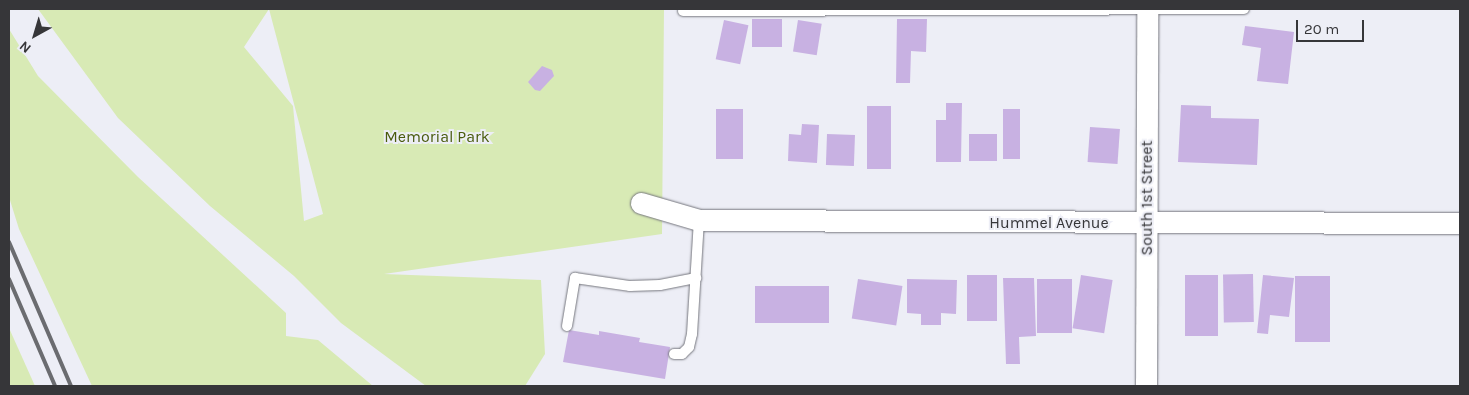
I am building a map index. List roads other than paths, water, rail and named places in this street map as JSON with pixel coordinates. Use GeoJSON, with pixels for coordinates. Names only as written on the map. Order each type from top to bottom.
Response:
{"type":"FeatureCollection","features":[{"type":"Feature","properties":{"kind":"street","name":"South 1st Street"},"geometry":{"type":"LineString","coordinates":[[1146,386],[1147,10]]}},
{"type":"Feature","properties":{"kind":"street","name":"Hummel Avenue"},"geometry":{"type":"LineString","coordinates":[[641,203],[699,220],[1460,223]]}},
{"type":"Feature","properties":{"kind":"lane"},"geometry":{"type":"LineString","coordinates":[[684,11],[1244,9]]}},
{"type":"Feature","properties":{"kind":"lane"},"geometry":{"type":"LineString","coordinates":[[674,354],[682,354],[689,347],[691,341],[699,220]]}},
{"type":"Feature","properties":{"kind":"lane"},"geometry":{"type":"LineString","coordinates":[[567,326],[575,278],[630,286],[660,285],[696,278]]}},
{"type":"Feature","properties":{"kind":"railway"},"geometry":{"type":"LineString","coordinates":[[9,242],[71,386]]}},
{"type":"Feature","properties":{"kind":"railway"},"geometry":{"type":"LineString","coordinates":[[9,279],[55,386]]}},
{"type":"Feature","properties":{"kind":"park label","name":"Memorial Park"},"geometry":{"type":"Point","coordinates":[437,137]}}]}
